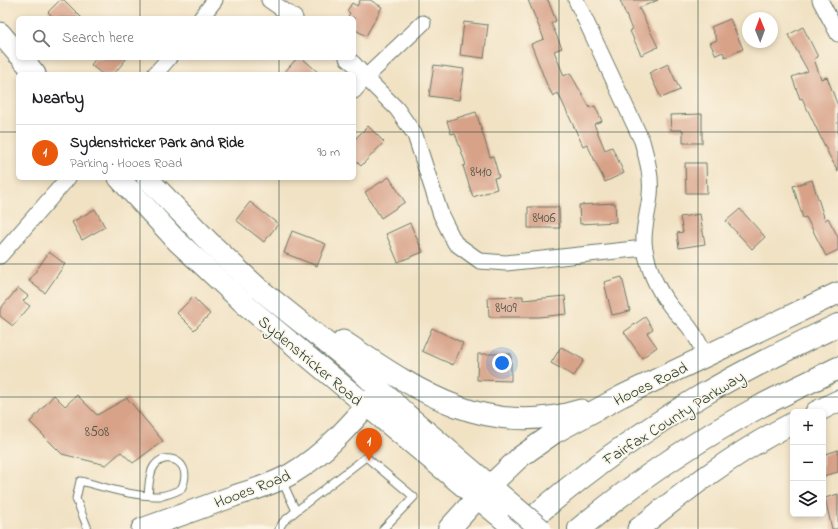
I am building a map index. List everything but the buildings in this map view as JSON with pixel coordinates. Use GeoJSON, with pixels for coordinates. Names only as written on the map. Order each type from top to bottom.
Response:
{"type":"FeatureCollection","features":[{"type":"Feature","properties":{"kind":"highway","name":"Fairfax County Parkway"},"geometry":{"type":"LineString","coordinates":[[513,521],[700,396],[838,325]]}},
{"type":"Feature","properties":{"kind":"highway"},"geometry":{"type":"LineString","coordinates":[[579,529],[636,484],[710,435],[758,407],[838,368]]}},
{"type":"Feature","properties":{"kind":"highway"},"geometry":{"type":"LineString","coordinates":[[449,529],[483,491]]}},
{"type":"Feature","properties":{"kind":"main road"},"geometry":{"type":"LineString","coordinates":[[0,34],[16,52]]}},
{"type":"Feature","properties":{"kind":"main road"},"geometry":{"type":"LineString","coordinates":[[24,60],[33,72]]}},
{"type":"Feature","properties":{"kind":"main road","name":"Sydenstricker Road"},"geometry":{"type":"LineString","coordinates":[[121,180],[177,241],[247,306],[367,406],[483,491]]}},
{"type":"Feature","properties":{"kind":"main road","name":"Sydenstricker Road"},"geometry":{"type":"LineString","coordinates":[[149,180],[211,244],[258,288],[353,364],[406,414],[513,521],[541,529]]}},
{"type":"Feature","properties":{"kind":"main road"},"geometry":{"type":"LineString","coordinates":[[258,288],[304,313],[362,354],[428,394],[464,410],[498,418],[543,418],[579,410],[622,396]]}},
{"type":"Feature","properties":{"kind":"main road","name":"Hooes Road"},"geometry":{"type":"LineString","coordinates":[[483,491],[520,456],[542,440],[622,396],[838,293]]}},
{"type":"Feature","properties":{"kind":"main road","name":"Hooes Road"},"geometry":{"type":"LineString","coordinates":[[142,529],[281,479],[297,470],[316,456],[346,429],[380,390]]}},
{"type":"Feature","properties":{"kind":"main road"},"geometry":{"type":"LineString","coordinates":[[822,409],[838,401]]}},
{"type":"Feature","properties":{"kind":"main road"},"geometry":{"type":"LineString","coordinates":[[638,529],[682,494],[721,467],[761,441],[790,425]]}},
{"type":"Feature","properties":{"kind":"street"},"geometry":{"type":"LineString","coordinates":[[203,16],[215,0]]}},
{"type":"Feature","properties":{"kind":"street"},"geometry":{"type":"LineString","coordinates":[[269,0],[292,16]]}},
{"type":"Feature","properties":{"kind":"street"},"geometry":{"type":"LineString","coordinates":[[576,0],[642,141],[648,162],[650,195],[645,223],[644,248],[651,271],[671,308],[696,336],[705,356]]}},
{"type":"Feature","properties":{"kind":"street"},"geometry":{"type":"LineString","coordinates":[[820,0],[838,34]]}},
{"type":"Feature","properties":{"kind":"street"},"geometry":{"type":"LineString","coordinates":[[356,89],[366,77],[423,23]]}},
{"type":"Feature","properties":{"kind":"street"},"geometry":{"type":"LineString","coordinates":[[157,72],[167,60]]}},
{"type":"Feature","properties":{"kind":"street"},"geometry":{"type":"LineString","coordinates":[[349,60],[397,109],[416,135],[441,215],[456,243],[480,261],[506,263],[644,248]]}},
{"type":"Feature","properties":{"kind":"street"},"geometry":{"type":"LineString","coordinates":[[0,256],[66,180]]}},
{"type":"Feature","properties":{"kind":"lane"},"geometry":{"type":"LineString","coordinates":[[279,529],[283,522],[296,511],[366,457],[414,497],[383,529]]}},
{"type":"Feature","properties":{"kind":"lane"},"geometry":{"type":"LineString","coordinates":[[88,529],[76,499],[80,481],[134,494],[161,496],[181,489],[185,481],[186,474],[183,465],[177,461],[169,459],[161,460],[156,464],[152,470],[148,495]]}},
{"type":"Feature","properties":{"kind":"lane"},"geometry":{"type":"LineString","coordinates":[[281,479],[296,511]]}},
{"type":"Feature","properties":{"kind":"place","name":"Sydenstricker Park and Ride"},"geometry":{"type":"Point","coordinates":[369,461]}}]}
